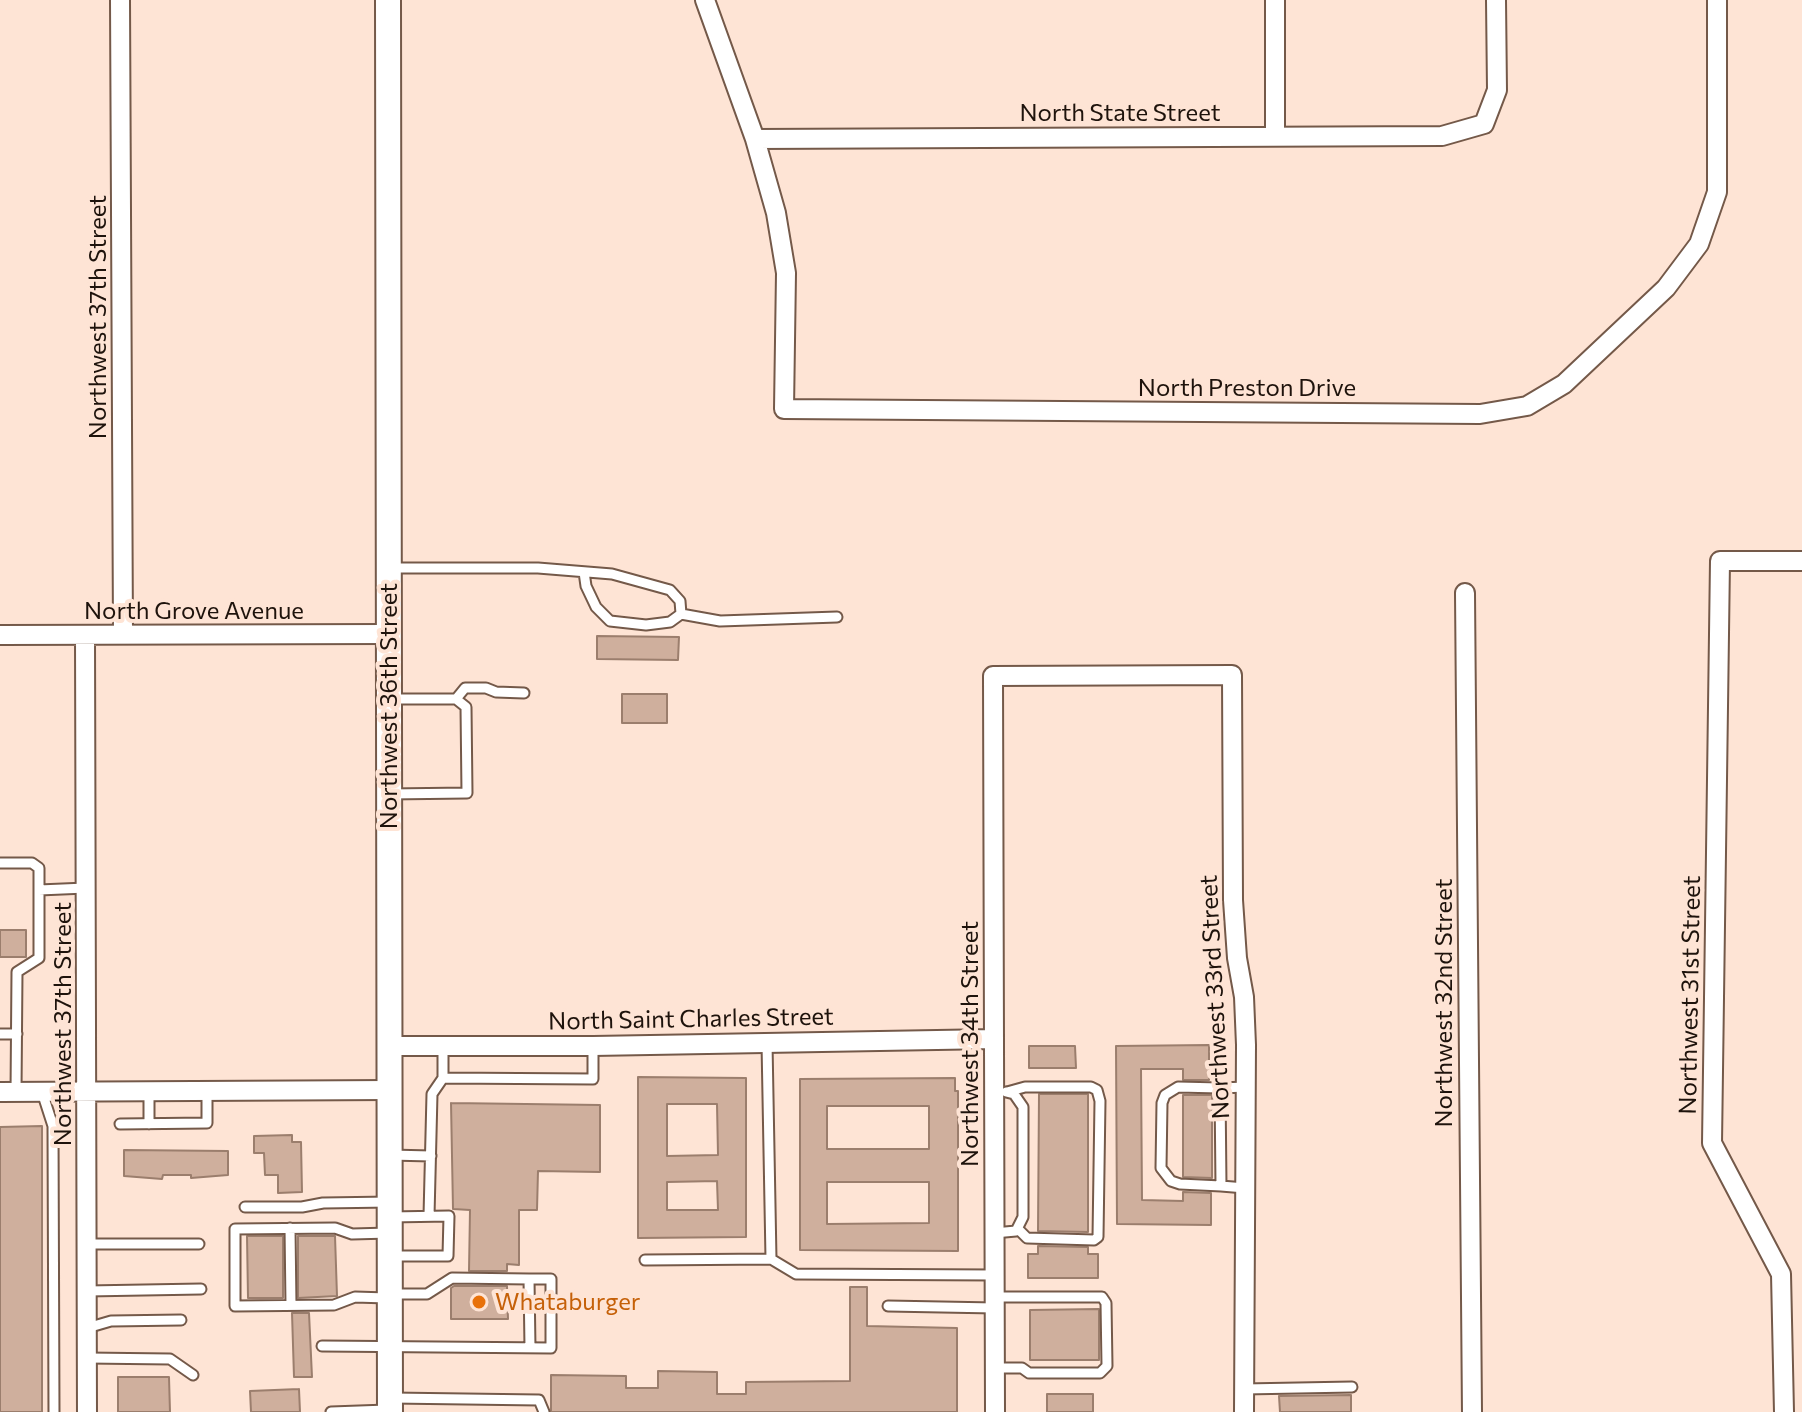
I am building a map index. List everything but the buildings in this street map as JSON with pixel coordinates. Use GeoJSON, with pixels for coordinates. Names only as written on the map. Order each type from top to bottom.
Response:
{"type":"FeatureCollection","features":[{"type":"Feature","properties":{"kind":"main road","name":"Northwest 36th Street"},"geometry":{"type":"LineString","coordinates":[[388,0],[390,1407]]}},
{"type":"Feature","properties":{"kind":"street","name":"Northwest 37th Street"},"geometry":{"type":"LineString","coordinates":[[120,0],[123,634]]}},
{"type":"Feature","properties":{"kind":"street"},"geometry":{"type":"LineString","coordinates":[[705,0],[755,139]]}},
{"type":"Feature","properties":{"kind":"street"},"geometry":{"type":"LineString","coordinates":[[1275,0],[1275,136]]}},
{"type":"Feature","properties":{"kind":"street","name":"North State Street"},"geometry":{"type":"LineString","coordinates":[[755,139],[1442,136],[1484,124],[1497,90],[1496,0]]}},
{"type":"Feature","properties":{"kind":"street","name":"North Preston Drive"},"geometry":{"type":"LineString","coordinates":[[755,139],[776,213],[786,273],[784,409],[1480,414],[1527,406],[1564,384],[1666,288],[1699,244],[1717,192],[1717,0]]}},
{"type":"Feature","properties":{"kind":"street","name":"Northwest 31st Street"},"geometry":{"type":"LineString","coordinates":[[1784,1412],[1781,1274],[1712,1143],[1720,561],[1802,561]]}},
{"type":"Feature","properties":{"kind":"street","name":"Northwest 32nd Street"},"geometry":{"type":"LineString","coordinates":[[1465,593],[1472,1412]]}},
{"type":"Feature","properties":{"kind":"street","name":"North Grove Avenue"},"geometry":{"type":"LineString","coordinates":[[0,635],[389,634]]}},
{"type":"Feature","properties":{"kind":"street","name":"Northwest 37th Street"},"geometry":{"type":"LineString","coordinates":[[85,636],[87,1412]]}},
{"type":"Feature","properties":{"kind":"street","name":"Northwest 33rd Street"},"geometry":{"type":"LineString","coordinates":[[993,676],[1232,675],[1233,900],[1237,958],[1244,997],[1246,1087],[1244,1412]]}},
{"type":"Feature","properties":{"kind":"street","name":"Northwest 34th Street"},"geometry":{"type":"LineString","coordinates":[[993,676],[994,1039],[1000,1091],[994,1233],[995,1412]]}},
{"type":"Feature","properties":{"kind":"street","name":"North Saint Charles Street"},"geometry":{"type":"LineString","coordinates":[[390,1046],[994,1039]]}},
{"type":"Feature","properties":{"kind":"street"},"geometry":{"type":"LineString","coordinates":[[8,1092],[390,1090]]}},
{"type":"Feature","properties":{"kind":"lane"},"geometry":{"type":"LineString","coordinates":[[389,568],[538,568],[612,574],[670,590],[680,601],[681,614]]}},
{"type":"Feature","properties":{"kind":"lane"},"geometry":{"type":"LineString","coordinates":[[584,572],[586,586],[596,607],[610,621],[646,625],[670,622],[681,614],[720,621],[837,617]]}},
{"type":"Feature","properties":{"kind":"lane"},"geometry":{"type":"LineString","coordinates":[[456,699],[465,688],[524,693]]}},
{"type":"Feature","properties":{"kind":"lane"},"geometry":{"type":"LineString","coordinates":[[389,699],[456,699],[466,707],[467,793],[389,794]]}},
{"type":"Feature","properties":{"kind":"lane"},"geometry":{"type":"LineString","coordinates":[[0,863],[32,863],[39,868],[39,958],[17,972],[17,1034],[8,1092]]}},
{"type":"Feature","properties":{"kind":"lane"},"geometry":{"type":"LineString","coordinates":[[39,890],[86,888]]}},
{"type":"Feature","properties":{"kind":"lane"},"geometry":{"type":"LineString","coordinates":[[0,1034],[17,1034]]}},
{"type":"Feature","properties":{"kind":"lane"},"geometry":{"type":"LineString","coordinates":[[767,1043],[771,1259]]}},
{"type":"Feature","properties":{"kind":"lane"},"geometry":{"type":"LineString","coordinates":[[429,1216],[432,1094],[443,1078],[443,1046]]}},
{"type":"Feature","properties":{"kind":"lane"},"geometry":{"type":"LineString","coordinates":[[443,1078],[593,1079],[593,1046]]}},
{"type":"Feature","properties":{"kind":"lane"},"geometry":{"type":"LineString","coordinates":[[1000,1091],[1025,1087],[1091,1087],[1097,1090],[1100,1101],[1098,1237],[1094,1240],[1027,1238],[1018,1229]]}},
{"type":"Feature","properties":{"kind":"lane"},"geometry":{"type":"LineString","coordinates":[[1245,1188],[1180,1184],[1171,1181],[1161,1168],[1162,1103],[1165,1095],[1178,1087],[1246,1087]]}},
{"type":"Feature","properties":{"kind":"lane"},"geometry":{"type":"LineString","coordinates":[[1220,1088],[1221,1186]]}},
{"type":"Feature","properties":{"kind":"lane"},"geometry":{"type":"LineString","coordinates":[[120,1124],[207,1123],[207,1091]]}},
{"type":"Feature","properties":{"kind":"lane"},"geometry":{"type":"LineString","coordinates":[[994,1233],[1010,1233],[1018,1229],[1023,1217],[1023,1107],[1014,1094],[1000,1091]]}},
{"type":"Feature","properties":{"kind":"lane"},"geometry":{"type":"LineString","coordinates":[[42,1092],[53,1126],[54,1412]]}},
{"type":"Feature","properties":{"kind":"lane"},"geometry":{"type":"LineString","coordinates":[[149,1092],[149,1124]]}},
{"type":"Feature","properties":{"kind":"lane"},"geometry":{"type":"LineString","coordinates":[[390,1155],[431,1156]]}},
{"type":"Feature","properties":{"kind":"lane"},"geometry":{"type":"LineString","coordinates":[[245,1207],[302,1207],[323,1203],[390,1227],[448,1256],[449,1216],[429,1216],[390,1227],[352,1234],[335,1228],[235,1229],[235,1306],[334,1305],[355,1297],[427,1294],[452,1278],[551,1279],[551,1348],[322,1346]]}},
{"type":"Feature","properties":{"kind":"lane"},"geometry":{"type":"LineString","coordinates":[[290,1228],[291,1305]]}},
{"type":"Feature","properties":{"kind":"lane"},"geometry":{"type":"LineString","coordinates":[[87,1244],[199,1244]]}},
{"type":"Feature","properties":{"kind":"lane"},"geometry":{"type":"LineString","coordinates":[[645,1260],[771,1259],[796,1274],[994,1275]]}},
{"type":"Feature","properties":{"kind":"lane"},"geometry":{"type":"LineString","coordinates":[[529,1279],[530,1348]]}},
{"type":"Feature","properties":{"kind":"lane"},"geometry":{"type":"LineString","coordinates":[[87,1291],[201,1289]]}},
{"type":"Feature","properties":{"kind":"lane"},"geometry":{"type":"LineString","coordinates":[[888,1306],[1102,1297],[1106,1303],[1107,1366],[1100,1373],[1029,1373],[1022,1368],[995,1368]]}},
{"type":"Feature","properties":{"kind":"lane"},"geometry":{"type":"LineString","coordinates":[[87,1328],[111,1321],[181,1320]]}},
{"type":"Feature","properties":{"kind":"lane"},"geometry":{"type":"LineString","coordinates":[[87,1358],[170,1359],[193,1375]]}},
{"type":"Feature","properties":{"kind":"lane"},"geometry":{"type":"LineString","coordinates":[[1244,1389],[1352,1387]]}},
{"type":"Feature","properties":{"kind":"lane"},"geometry":{"type":"LineString","coordinates":[[331,1412],[539,1400],[544,1412]]}},
{"type":"Feature","properties":{"kind":"place","name":"Whataburger"},"geometry":{"type":"Point","coordinates":[479,1302]}}]}
